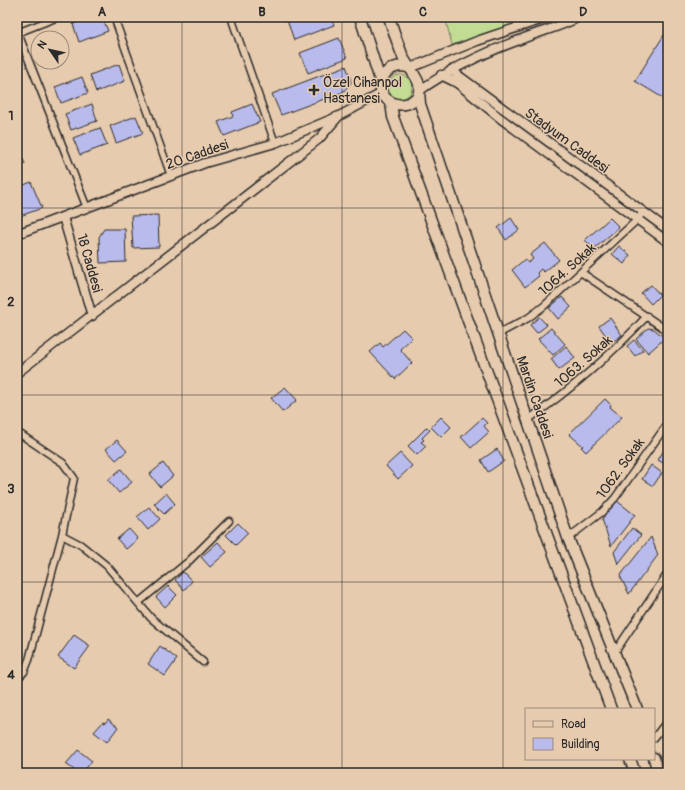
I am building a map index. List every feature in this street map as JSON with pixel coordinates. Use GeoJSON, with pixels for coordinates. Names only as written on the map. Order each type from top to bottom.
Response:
{"type":"FeatureCollection","features":[{"type":"Feature","properties":{"kind":"highway"},"geometry":{"type":"LineString","coordinates":[[360,17],[381,83],[382,94],[391,103],[396,104],[408,103],[419,91]]}},
{"type":"Feature","properties":{"kind":"highway","name":"Mardin Caddesi"},"geometry":{"type":"LineString","coordinates":[[388,17],[404,57],[418,78],[420,104],[568,538],[637,708]]}},
{"type":"Feature","properties":{"kind":"highway"},"geometry":{"type":"LineString","coordinates":[[381,83],[385,73],[389,69],[399,66],[410,68]]}},
{"type":"Feature","properties":{"kind":"highway"},"geometry":{"type":"LineString","coordinates":[[391,103],[393,117],[611,708]]}},
{"type":"Feature","properties":{"kind":"highway"},"geometry":{"type":"LineString","coordinates":[[630,760],[635,773]]}},
{"type":"Feature","properties":{"kind":"highway"},"geometry":{"type":"LineString","coordinates":[[655,760],[658,773]]}},
{"type":"Feature","properties":{"kind":"street"},"geometry":{"type":"LineString","coordinates":[[58,17],[18,33],[88,208]]}},
{"type":"Feature","properties":{"kind":"street"},"geometry":{"type":"LineString","coordinates":[[114,17],[171,176]]}},
{"type":"Feature","properties":{"kind":"street"},"geometry":{"type":"LineString","coordinates":[[231,17],[275,143]]}},
{"type":"Feature","properties":{"kind":"street"},"geometry":{"type":"LineString","coordinates":[[410,68],[477,41],[549,17]]}},
{"type":"Feature","properties":{"kind":"street"},"geometry":{"type":"LineString","coordinates":[[419,91],[441,75],[451,70],[522,39],[566,24],[579,17]]}},
{"type":"Feature","properties":{"kind":"street","name":"Stadyum Caddesi"},"geometry":{"type":"LineString","coordinates":[[451,70],[668,230]]}},
{"type":"Feature","properties":{"kind":"street"},"geometry":{"type":"LineString","coordinates":[[441,75],[457,83],[500,118],[668,242]]}},
{"type":"Feature","properties":{"kind":"street","name":"20 Caddesi"},"geometry":{"type":"LineString","coordinates":[[17,234],[205,163],[275,143],[338,116],[382,94]]}},
{"type":"Feature","properties":{"kind":"street"},"geometry":{"type":"LineString","coordinates":[[17,373],[319,139],[338,116]]}},
{"type":"Feature","properties":{"kind":"street","name":"1064. Sokak"},"geometry":{"type":"LineString","coordinates":[[498,334],[528,318],[544,306],[582,273],[637,220],[643,212]]}},
{"type":"Feature","properties":{"kind":"street","name":"18 Caddesi"},"geometry":{"type":"LineString","coordinates":[[63,217],[92,316]]}},
{"type":"Feature","properties":{"kind":"street"},"geometry":{"type":"LineString","coordinates":[[582,273],[668,330]]}},
{"type":"Feature","properties":{"kind":"street","name":"1063. Sokak"},"geometry":{"type":"LineString","coordinates":[[529,420],[572,388],[616,350],[647,316]]}},
{"type":"Feature","properties":{"kind":"street","name":"1062. Sokak"},"geometry":{"type":"LineString","coordinates":[[568,538],[602,512],[615,498],[668,424]]}},
{"type":"Feature","properties":{"kind":"street"},"geometry":{"type":"LineString","coordinates":[[17,432],[63,463],[74,478],[62,535],[29,660],[24,672],[17,680]]}},
{"type":"Feature","properties":{"kind":"street"},"geometry":{"type":"LineString","coordinates":[[138,603],[189,561],[229,521]]}},
{"type":"Feature","properties":{"kind":"street"},"geometry":{"type":"LineString","coordinates":[[62,535],[81,544],[107,566],[151,618],[204,662]]}},
{"type":"Feature","properties":{"kind":"street"},"geometry":{"type":"LineString","coordinates":[[615,652],[668,573]]}},
{"type":"Feature","properties":{"kind":"street"},"geometry":{"type":"LineString","coordinates":[[655,737],[668,720]]}},
{"type":"Feature","properties":{"kind":"green space"},"geometry":{"type":"Polygon","coordinates":[[[445,17],[534,17],[452,45],[445,17]]]}},
{"type":"Feature","properties":{"kind":"green space"},"geometry":{"type":"Polygon","coordinates":[[[400,75],[408,79],[412,87],[408,95],[400,99],[392,95],[388,87],[392,79],[400,75]]]}},
{"type":"Feature","properties":{"kind":"building"},"geometry":{"type":"Polygon","coordinates":[[[91,17],[102,17],[108,31],[79,42],[73,24],[91,17]]]}},
{"type":"Feature","properties":{"kind":"building"},"geometry":{"type":"Polygon","coordinates":[[[295,17],[331,17],[334,25],[294,40],[287,20],[295,17]]]}},
{"type":"Feature","properties":{"kind":"building"},"geometry":{"type":"Polygon","coordinates":[[[664,35],[668,37],[668,89],[663,98],[635,81],[664,35]]]}},
{"type":"Feature","properties":{"kind":"building"},"geometry":{"type":"Polygon","coordinates":[[[339,38],[347,58],[308,73],[300,53],[339,38]]]}},
{"type":"Feature","properties":{"kind":"building"},"geometry":{"type":"Polygon","coordinates":[[[119,64],[125,81],[96,92],[90,75],[119,64]]]}},
{"type":"Feature","properties":{"kind":"building","name":"Özel Cihanpol Hastanesi"},"geometry":{"type":"Polygon","coordinates":[[[346,66],[351,83],[343,92],[281,115],[272,94],[346,66]]]}},
{"type":"Feature","properties":{"kind":"building"},"geometry":{"type":"Polygon","coordinates":[[[82,77],[88,93],[61,103],[55,87],[82,77]]]}},
{"type":"Feature","properties":{"kind":"building"},"geometry":{"type":"Polygon","coordinates":[[[92,104],[97,121],[71,130],[65,114],[92,104]]]}},
{"type":"Feature","properties":{"kind":"building"},"geometry":{"type":"Polygon","coordinates":[[[252,104],[260,122],[224,136],[218,122],[233,116],[232,112],[252,104]]]}},
{"type":"Feature","properties":{"kind":"building"},"geometry":{"type":"Polygon","coordinates":[[[136,116],[143,133],[116,143],[110,126],[136,116]]]}},
{"type":"Feature","properties":{"kind":"building"},"geometry":{"type":"Polygon","coordinates":[[[100,128],[107,145],[80,155],[73,138],[100,128]]]}},
{"type":"Feature","properties":{"kind":"building"},"geometry":{"type":"Polygon","coordinates":[[[17,144],[25,164],[17,167],[17,144]]]}},
{"type":"Feature","properties":{"kind":"building"},"geometry":{"type":"Polygon","coordinates":[[[31,182],[42,208],[20,216],[17,210],[17,188],[31,182]]]}},
{"type":"Feature","properties":{"kind":"building"},"geometry":{"type":"Polygon","coordinates":[[[158,215],[159,247],[133,248],[131,216],[158,215]]]}},
{"type":"Feature","properties":{"kind":"building"},"geometry":{"type":"Polygon","coordinates":[[[511,218],[519,230],[506,240],[498,228],[511,218]]]}},
{"type":"Feature","properties":{"kind":"building"},"geometry":{"type":"Polygon","coordinates":[[[610,218],[619,227],[594,249],[585,240],[610,218]]]}},
{"type":"Feature","properties":{"kind":"building"},"geometry":{"type":"Polygon","coordinates":[[[104,229],[125,229],[126,262],[100,263],[99,237],[104,229]]]}},
{"type":"Feature","properties":{"kind":"building"},"geometry":{"type":"Polygon","coordinates":[[[545,243],[559,260],[544,272],[541,269],[537,273],[539,276],[525,287],[512,270],[525,259],[528,263],[533,259],[530,255],[545,243]]]}},
{"type":"Feature","properties":{"kind":"building"},"geometry":{"type":"Polygon","coordinates":[[[619,246],[630,255],[624,264],[612,254],[619,246]]]}},
{"type":"Feature","properties":{"kind":"building"},"geometry":{"type":"Polygon","coordinates":[[[651,285],[660,295],[651,304],[641,293],[651,285]]]}},
{"type":"Feature","properties":{"kind":"building"},"geometry":{"type":"Polygon","coordinates":[[[562,297],[571,307],[558,319],[549,308],[562,297]]]}},
{"type":"Feature","properties":{"kind":"building"},"geometry":{"type":"Polygon","coordinates":[[[539,317],[547,325],[537,333],[530,325],[539,317]]]}},
{"type":"Feature","properties":{"kind":"building"},"geometry":{"type":"Polygon","coordinates":[[[610,318],[622,335],[611,343],[599,326],[610,318]]]}},
{"type":"Feature","properties":{"kind":"building"},"geometry":{"type":"Polygon","coordinates":[[[551,328],[565,344],[553,355],[538,339],[551,328]]]}},
{"type":"Feature","properties":{"kind":"building"},"geometry":{"type":"Polygon","coordinates":[[[648,328],[654,329],[665,338],[648,353],[636,339],[648,328]]]}},
{"type":"Feature","properties":{"kind":"building"},"geometry":{"type":"Polygon","coordinates":[[[403,329],[412,338],[400,349],[412,363],[395,379],[370,352],[380,343],[383,347],[403,329]]]}},
{"type":"Feature","properties":{"kind":"building"},"geometry":{"type":"Polygon","coordinates":[[[634,340],[643,350],[635,356],[627,346],[634,340]]]}},
{"type":"Feature","properties":{"kind":"building"},"geometry":{"type":"Polygon","coordinates":[[[566,346],[575,358],[559,370],[551,359],[566,346]]]}},
{"type":"Feature","properties":{"kind":"building"},"geometry":{"type":"Polygon","coordinates":[[[285,387],[297,400],[283,412],[271,398],[285,387]]]}},
{"type":"Feature","properties":{"kind":"building"},"geometry":{"type":"Polygon","coordinates":[[[605,399],[611,405],[610,407],[622,417],[586,452],[581,447],[583,446],[569,434],[605,399]]]}},
{"type":"Feature","properties":{"kind":"building"},"geometry":{"type":"Polygon","coordinates":[[[441,417],[451,427],[441,437],[431,427],[441,417]]]}},
{"type":"Feature","properties":{"kind":"building"},"geometry":{"type":"Polygon","coordinates":[[[482,418],[487,423],[484,426],[489,432],[471,448],[461,437],[482,418]]]}},
{"type":"Feature","properties":{"kind":"building"},"geometry":{"type":"Polygon","coordinates":[[[427,427],[430,430],[422,438],[424,440],[421,442],[426,446],[417,455],[408,446],[427,427]]]}},
{"type":"Feature","properties":{"kind":"building"},"geometry":{"type":"Polygon","coordinates":[[[117,440],[127,451],[116,460],[106,449],[117,440]]]}},
{"type":"Feature","properties":{"kind":"building"},"geometry":{"type":"Polygon","coordinates":[[[665,448],[668,450],[668,466],[658,460],[665,448]]]}},
{"type":"Feature","properties":{"kind":"building"},"geometry":{"type":"Polygon","coordinates":[[[497,449],[504,461],[488,472],[481,460],[497,449]]]}},
{"type":"Feature","properties":{"kind":"building"},"geometry":{"type":"Polygon","coordinates":[[[400,453],[412,466],[398,479],[386,466],[400,453]]]}},
{"type":"Feature","properties":{"kind":"building"},"geometry":{"type":"Polygon","coordinates":[[[163,463],[173,476],[160,487],[150,474],[163,463]]]}},
{"type":"Feature","properties":{"kind":"building"},"geometry":{"type":"Polygon","coordinates":[[[651,465],[662,473],[653,486],[642,479],[651,465]]]}},
{"type":"Feature","properties":{"kind":"building"},"geometry":{"type":"Polygon","coordinates":[[[121,469],[132,482],[119,493],[108,480],[121,469]]]}},
{"type":"Feature","properties":{"kind":"building"},"geometry":{"type":"Polygon","coordinates":[[[166,493],[175,504],[164,514],[154,504],[166,493]]]}},
{"type":"Feature","properties":{"kind":"building"},"geometry":{"type":"Polygon","coordinates":[[[617,501],[635,515],[611,546],[602,519],[617,501]]]}},
{"type":"Feature","properties":{"kind":"building"},"geometry":{"type":"Polygon","coordinates":[[[149,507],[160,519],[148,530],[137,517],[149,507]]]}},
{"type":"Feature","properties":{"kind":"building"},"geometry":{"type":"Polygon","coordinates":[[[238,523],[248,533],[236,545],[226,535],[238,523]]]}},
{"type":"Feature","properties":{"kind":"building"},"geometry":{"type":"Polygon","coordinates":[[[632,528],[641,535],[618,564],[614,552],[632,528]]]}},
{"type":"Feature","properties":{"kind":"building"},"geometry":{"type":"Polygon","coordinates":[[[129,529],[138,539],[126,549],[117,539],[129,529]]]}},
{"type":"Feature","properties":{"kind":"building"},"geometry":{"type":"Polygon","coordinates":[[[651,537],[658,555],[629,594],[620,576],[651,537]]]}},
{"type":"Feature","properties":{"kind":"building"},"geometry":{"type":"Polygon","coordinates":[[[218,542],[227,552],[210,567],[201,557],[218,542]]]}},
{"type":"Feature","properties":{"kind":"building"},"geometry":{"type":"Polygon","coordinates":[[[183,572],[192,581],[184,590],[175,580],[183,572]]]}},
{"type":"Feature","properties":{"kind":"building"},"geometry":{"type":"Polygon","coordinates":[[[168,586],[177,595],[165,607],[156,597],[168,586]]]}},
{"type":"Feature","properties":{"kind":"building"},"geometry":{"type":"Polygon","coordinates":[[[74,635],[90,646],[74,668],[58,657],[74,635]]]}},
{"type":"Feature","properties":{"kind":"building"},"geometry":{"type":"Polygon","coordinates":[[[160,646],[177,659],[165,676],[148,664],[160,646]]]}},
{"type":"Feature","properties":{"kind":"building"},"geometry":{"type":"Polygon","coordinates":[[[108,719],[118,727],[107,742],[94,732],[103,722],[105,723],[108,719]]]}},
{"type":"Feature","properties":{"kind":"building"},"geometry":{"type":"Polygon","coordinates":[[[78,750],[92,761],[82,773],[78,773],[66,764],[78,750]]]}},
{"type":"Feature","properties":{"kind":"place","name":"Özel Cihanpol Hastanesi"},"geometry":{"type":"Point","coordinates":[314,90]}}]}
